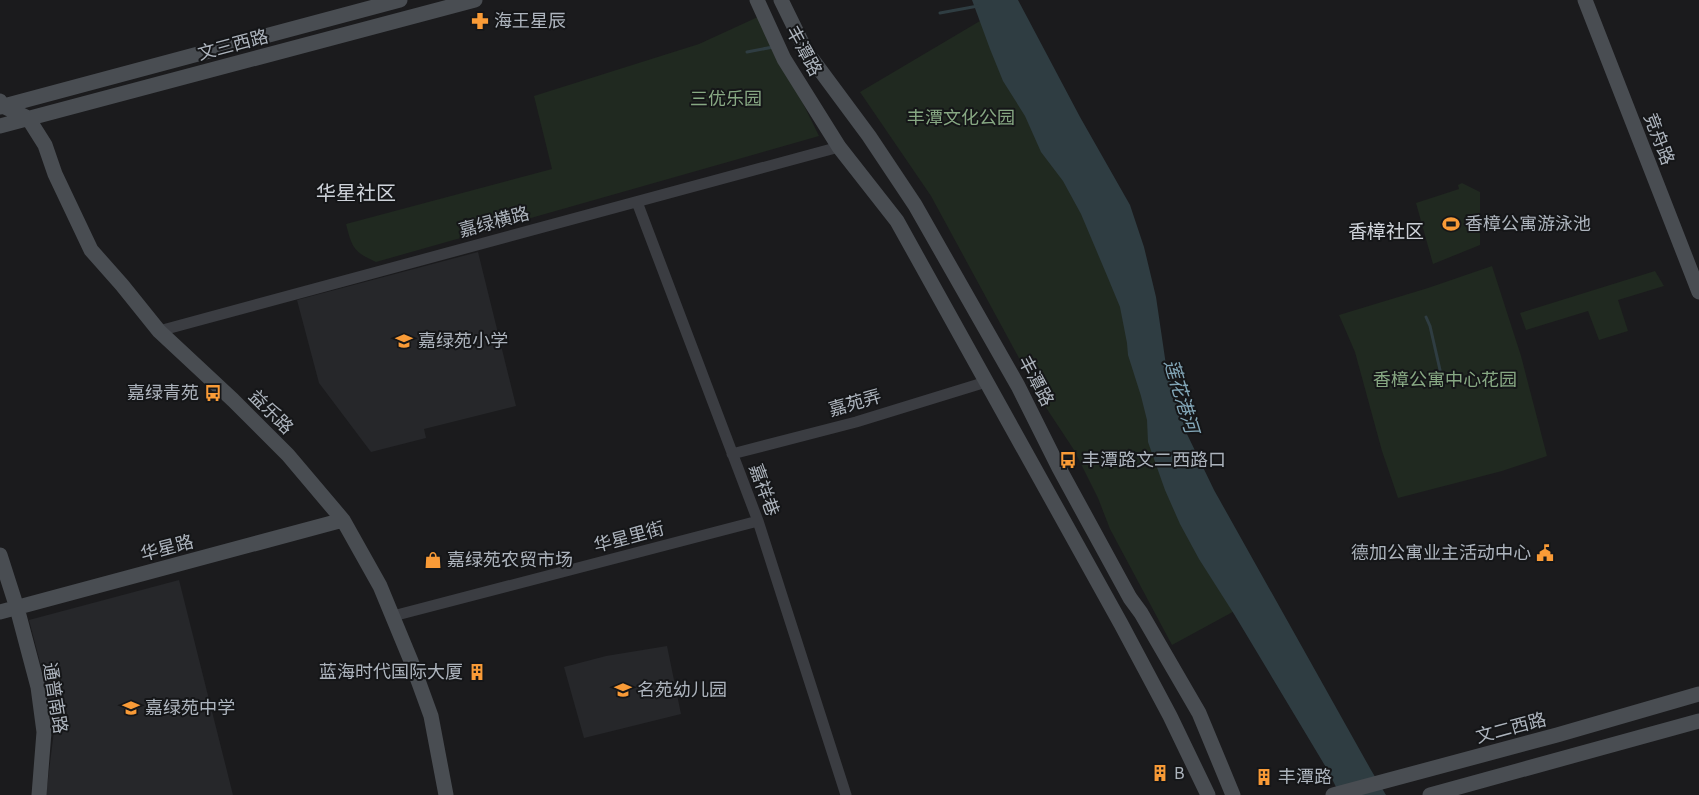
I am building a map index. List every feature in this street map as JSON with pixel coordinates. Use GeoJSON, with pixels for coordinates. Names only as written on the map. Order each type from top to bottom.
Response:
{"type":"FeatureCollection","features":[{"type":"Feature","properties":{"kind":"main road","name":"文三西路"},"geometry":{"type":"LineString","coordinates":[[1,104],[400,0]]}},
{"type":"Feature","properties":{"kind":"main road","name":"文三西路"},"geometry":{"type":"LineString","coordinates":[[0,126],[475,0]]}},
{"type":"Feature","properties":{"kind":"main road","name":"丰潭路"},"geometry":{"type":"LineString","coordinates":[[757,0],[784,59],[839,147],[897,221],[1130,641],[1170,716],[1208,795]]}},
{"type":"Feature","properties":{"kind":"main road","name":"丰潭路"},"geometry":{"type":"LineString","coordinates":[[781,0],[792,26],[806,51],[869,136],[916,205],[1018,386],[1059,468],[1130,598],[1141,613],[1199,714],[1233,795]]}},
{"type":"Feature","properties":{"kind":"main road","name":"竞舟路"},"geometry":{"type":"LineString","coordinates":[[1585,0],[1699,292]]}},
{"type":"Feature","properties":{"kind":"main road"},"geometry":{"type":"LineString","coordinates":[[1,104],[28,118]]}},
{"type":"Feature","properties":{"kind":"main road","name":"益乐路"},"geometry":{"type":"LineString","coordinates":[[28,118],[46,145],[55,174],[90,250],[122,285],[159,331],[233,400],[288,455],[343,520],[380,586],[411,661],[431,716],[446,795]]}},
{"type":"Feature","properties":{"kind":"main road","name":"华星路"},"geometry":{"type":"LineString","coordinates":[[0,612],[343,520]]}},
{"type":"Feature","properties":{"kind":"main road","name":"通普南路"},"geometry":{"type":"LineString","coordinates":[[0,555],[17,608],[38,686],[44,732],[39,795]]}},
{"type":"Feature","properties":{"kind":"main road","name":"文二西路"},"geometry":{"type":"LineString","coordinates":[[1333,795],[1386,782],[1699,694]]}},
{"type":"Feature","properties":{"kind":"main road"},"geometry":{"type":"LineString","coordinates":[[1430,795],[1699,721]]}},
{"type":"Feature","properties":{"kind":"street","name":"嘉绿横路"},"geometry":{"type":"LineString","coordinates":[[159,331],[839,147]]}},
{"type":"Feature","properties":{"kind":"street","name":"嘉祥巷"},"geometry":{"type":"LineString","coordinates":[[637,202],[758,521],[846,795]]}},
{"type":"Feature","properties":{"kind":"street","name":"嘉苑弄"},"geometry":{"type":"LineString","coordinates":[[732,454],[856,422],[986,382]]}},
{"type":"Feature","properties":{"kind":"street","name":"华星里街"},"geometry":{"type":"LineString","coordinates":[[393,616],[758,521]]}},
{"type":"Feature","properties":{"kind":"shaded area"},"geometry":{"type":"Polygon","coordinates":[[[972,0],[1018,0],[1080,117],[1130,205],[1144,247],[1156,297],[1166,365],[1186,432],[1214,490],[1386,795],[1340,795],[1327,769],[1199,559],[1180,524],[1165,490],[1148,442],[1147,420],[1128,355],[1120,307],[1081,214],[1063,181],[1041,152],[1025,116],[1003,81],[972,0]]]}},
{"type":"Feature","properties":{"kind":"shaded area","name":"嘉绿苑小学"},"geometry":{"type":"Polygon","coordinates":[[[478,252],[516,406],[424,429],[426,438],[371,452],[319,383],[297,300],[478,252]]]}},
{"type":"Feature","properties":{"kind":"shaded area","name":"嘉绿苑中学"},"geometry":{"type":"Polygon","coordinates":[[[179,580],[233,795],[46,795],[54,731],[46,685],[29,620],[179,580]]]}},
{"type":"Feature","properties":{"kind":"shaded area","name":"名苑幼儿园"},"geometry":{"type":"Polygon","coordinates":[[[667,646],[681,714],[584,738],[564,667],[606,656],[667,646]]]}},
{"type":"Feature","properties":{"kind":"green space","name":"三优乐园"},"geometry":{"type":"Polygon","coordinates":[[[760,16],[819,136],[376,262],[358,252],[352,244],[346,224],[552,169],[534,96],[699,44],[760,16]]]}},
{"type":"Feature","properties":{"kind":"green space","name":"丰潭文化公园"},"geometry":{"type":"Polygon","coordinates":[[[985,18],[1097,224],[1240,608],[1172,645],[1110,529],[1098,498],[1074,450],[1045,406],[931,196],[860,92],[985,18]]]}},
{"type":"Feature","properties":{"kind":"green space","name":"香樟公寓游泳池"},"geometry":{"type":"Polygon","coordinates":[[[1462,183],[1480,192],[1480,245],[1433,264],[1416,203],[1459,189],[1458,185],[1462,183]]]}},
{"type":"Feature","properties":{"kind":"green space","name":"香樟公寓中心花园"},"geometry":{"type":"Polygon","coordinates":[[[1492,266],[1521,356],[1547,456],[1502,471],[1398,498],[1382,451],[1355,352],[1339,315],[1492,266]]]}},
{"type":"Feature","properties":{"kind":"green space"},"geometry":{"type":"Polygon","coordinates":[[[1655,271],[1664,286],[1618,300],[1628,331],[1599,340],[1588,311],[1526,330],[1520,313],[1655,271]]]}},
{"type":"Feature","properties":{"kind":"waterway"},"geometry":{"type":"LineString","coordinates":[[940,13],[978,6]]}},
{"type":"Feature","properties":{"kind":"waterway"},"geometry":{"type":"LineString","coordinates":[[747,52],[773,47]]}},
{"type":"Feature","properties":{"kind":"waterway"},"geometry":{"type":"LineString","coordinates":[[1426,317],[1430,326],[1440,370]]}},
{"type":"Feature","properties":{"kind":"place","name":"海王星辰"},"geometry":{"type":"Point","coordinates":[480,21]}},
{"type":"Feature","properties":{"kind":"place","name":"香樟公寓游泳池"},"geometry":{"type":"Point","coordinates":[1451,224]}},
{"type":"Feature","properties":{"kind":"place","name":"嘉绿苑小学"},"geometry":{"type":"Point","coordinates":[404,341]}},
{"type":"Feature","properties":{"kind":"place","name":"嘉绿青苑"},"geometry":{"type":"Point","coordinates":[213,393]}},
{"type":"Feature","properties":{"kind":"place","name":"丰潭路文二西路口"},"geometry":{"type":"Point","coordinates":[1068,460]}},
{"type":"Feature","properties":{"kind":"place","name":"德加公寓业主活动中心"},"geometry":{"type":"Point","coordinates":[1545,553]}},
{"type":"Feature","properties":{"kind":"place","name":"嘉绿苑农贸市场"},"geometry":{"type":"Point","coordinates":[433,560]}},
{"type":"Feature","properties":{"kind":"place","name":"蓝海时代国际大厦"},"geometry":{"type":"Point","coordinates":[477,672]}},
{"type":"Feature","properties":{"kind":"place","name":"名苑幼儿园"},"geometry":{"type":"Point","coordinates":[623,690]}},
{"type":"Feature","properties":{"kind":"place","name":"嘉绿苑中学"},"geometry":{"type":"Point","coordinates":[131,708]}},
{"type":"Feature","properties":{"kind":"place","name":"B"},"geometry":{"type":"Point","coordinates":[1160,773]}},
{"type":"Feature","properties":{"kind":"place","name":"丰潭路"},"geometry":{"type":"Point","coordinates":[1264,777]}},
{"type":"Feature","properties":{"kind":"district","name":"华星社区"},"geometry":{"type":"Point","coordinates":[356,193]}},
{"type":"Feature","properties":{"kind":"district","name":"香樟社区"},"geometry":{"type":"Point","coordinates":[1386,231]}},
{"type":"Feature","properties":{"kind":"water label","name":"莲花港河"},"geometry":{"type":"Point","coordinates":[1182,396]}}]}
